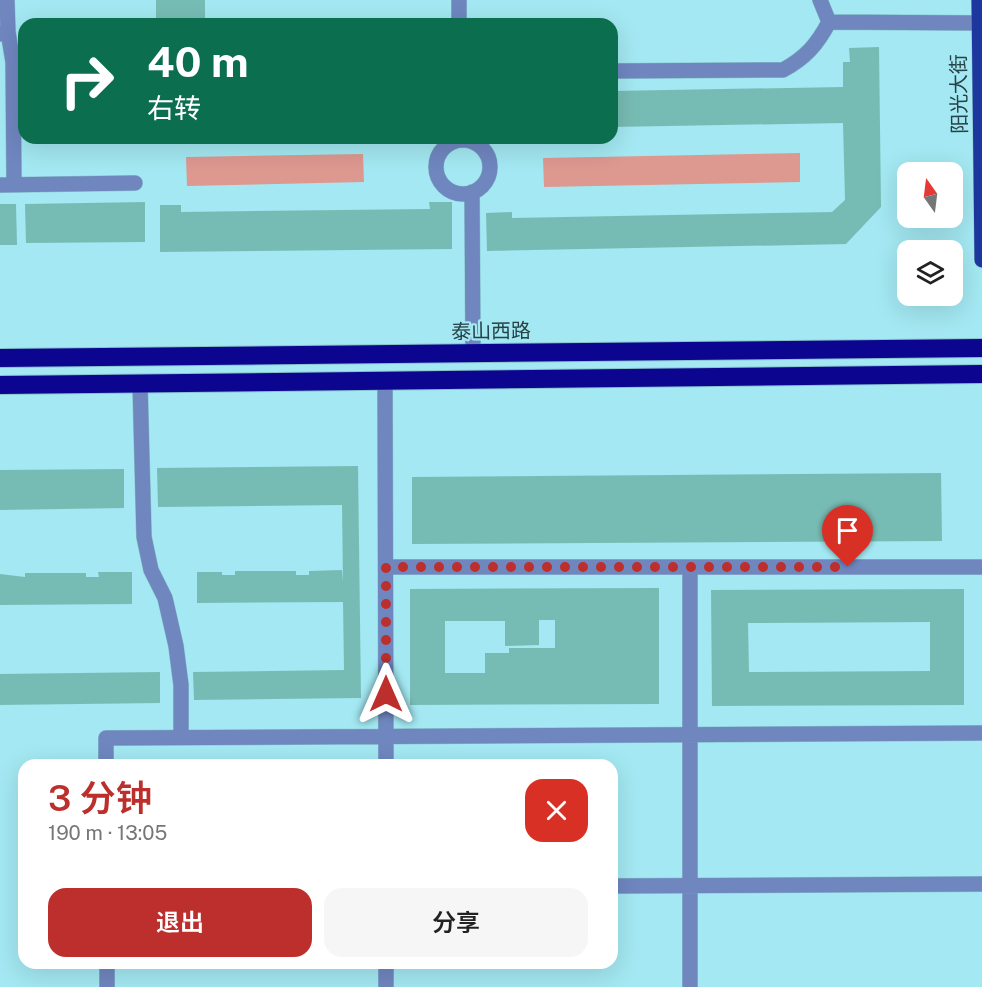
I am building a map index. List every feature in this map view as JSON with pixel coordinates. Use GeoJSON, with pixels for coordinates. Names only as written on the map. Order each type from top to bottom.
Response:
{"type":"FeatureCollection","features":[{"type":"Feature","properties":{"kind":"highway","name":"泰山西路"},"geometry":{"type":"LineString","coordinates":[[0,358],[982,348]]}},
{"type":"Feature","properties":{"kind":"highway"},"geometry":{"type":"LineString","coordinates":[[0,385],[982,375]]}},
{"type":"Feature","properties":{"kind":"main road","name":"阳光大街"},"geometry":{"type":"LineString","coordinates":[[979,0],[982,260]]}},
{"type":"Feature","properties":{"kind":"street"},"geometry":{"type":"LineString","coordinates":[[8,0],[4,33],[13,62],[7,185],[135,183]]}},
{"type":"Feature","properties":{"kind":"street"},"geometry":{"type":"LineString","coordinates":[[459,0],[459,18]]}},
{"type":"Feature","properties":{"kind":"street"},"geometry":{"type":"LineString","coordinates":[[820,0],[829,22]]}},
{"type":"Feature","properties":{"kind":"street"},"geometry":{"type":"LineString","coordinates":[[829,22],[980,23]]}},
{"type":"Feature","properties":{"kind":"street"},"geometry":{"type":"LineString","coordinates":[[618,71],[783,69],[801,60],[819,41],[829,22]]}},
{"type":"Feature","properties":{"kind":"street"},"geometry":{"type":"LineString","coordinates":[[451,144],[441,152],[436,170],[440,180],[456,193],[472,192],[484,183],[490,164],[483,149],[477,144]]}},
{"type":"Feature","properties":{"kind":"street"},"geometry":{"type":"LineString","coordinates":[[472,192],[473,354]]}},
{"type":"Feature","properties":{"kind":"street"},"geometry":{"type":"LineString","coordinates":[[386,381],[386,759]]}},
{"type":"Feature","properties":{"kind":"street"},"geometry":{"type":"LineString","coordinates":[[141,383],[144,537],[147,555],[165,598],[176,645],[181,685],[181,738]]}},
{"type":"Feature","properties":{"kind":"street"},"geometry":{"type":"LineString","coordinates":[[386,567],[982,567]]}},
{"type":"Feature","properties":{"kind":"street"},"geometry":{"type":"LineString","coordinates":[[690,567],[690,987]]}},
{"type":"Feature","properties":{"kind":"street"},"geometry":{"type":"LineString","coordinates":[[106,759],[106,738],[982,733]]}},
{"type":"Feature","properties":{"kind":"street"},"geometry":{"type":"LineString","coordinates":[[618,886],[982,884]]}},
{"type":"Feature","properties":{"kind":"street"},"geometry":{"type":"LineString","coordinates":[[107,969],[107,987]]}},
{"type":"Feature","properties":{"kind":"street"},"geometry":{"type":"LineString","coordinates":[[386,969],[386,987]]}},
{"type":"Feature","properties":{"kind":"shaded area"},"geometry":{"type":"Polygon","coordinates":[[[800,153],[800,182],[544,187],[543,158],[800,153]]]}},
{"type":"Feature","properties":{"kind":"shaded area"},"geometry":{"type":"Polygon","coordinates":[[[363,154],[364,182],[187,186],[186,157],[363,154]]]}},
{"type":"Feature","properties":{"kind":"building"},"geometry":{"type":"Polygon","coordinates":[[[156,0],[205,0],[205,18],[156,18],[156,0]]]}},
{"type":"Feature","properties":{"kind":"building"},"geometry":{"type":"Polygon","coordinates":[[[879,47],[881,207],[846,244],[487,251],[486,213],[512,212],[512,218],[832,212],[845,200],[843,123],[618,127],[618,91],[843,87],[843,62],[850,62],[849,48],[879,47]]]}},
{"type":"Feature","properties":{"kind":"building"},"geometry":{"type":"Polygon","coordinates":[[[145,202],[145,242],[26,243],[25,204],[145,202]]]}},
{"type":"Feature","properties":{"kind":"building"},"geometry":{"type":"Polygon","coordinates":[[[429,202],[452,202],[452,249],[160,252],[160,205],[181,205],[181,212],[430,209],[429,202]]]}},
{"type":"Feature","properties":{"kind":"building"},"geometry":{"type":"Polygon","coordinates":[[[0,204],[16,204],[17,245],[0,245],[0,204]]]}},
{"type":"Feature","properties":{"kind":"building"},"geometry":{"type":"Polygon","coordinates":[[[358,466],[361,698],[194,700],[193,672],[344,670],[343,602],[197,603],[197,572],[222,572],[222,575],[235,575],[235,571],[296,571],[296,575],[309,575],[309,571],[342,570],[343,582],[342,505],[158,507],[157,468],[358,466]]]}},
{"type":"Feature","properties":{"kind":"building"},"geometry":{"type":"Polygon","coordinates":[[[124,469],[124,508],[0,510],[0,470],[124,469]]]}},
{"type":"Feature","properties":{"kind":"building"},"geometry":{"type":"Polygon","coordinates":[[[941,473],[942,541],[412,544],[412,477],[941,473]]]}},
{"type":"Feature","properties":{"kind":"building"},"geometry":{"type":"Polygon","coordinates":[[[98,572],[132,572],[132,604],[0,605],[0,574],[25,577],[25,573],[86,573],[86,577],[99,577],[98,572]]]}},
{"type":"Feature","properties":{"kind":"building"},"geometry":{"type":"Polygon","coordinates":[[[659,588],[659,704],[410,705],[410,589],[659,588]],[[539,620],[539,645],[505,646],[505,621],[445,621],[445,673],[485,673],[485,653],[509,653],[509,648],[555,648],[555,620],[539,620]]]}},
{"type":"Feature","properties":{"kind":"building"},"geometry":{"type":"Polygon","coordinates":[[[964,589],[964,705],[712,706],[711,590],[964,589]],[[930,622],[748,623],[749,672],[930,671],[930,622]]]}},
{"type":"Feature","properties":{"kind":"building"},"geometry":{"type":"Polygon","coordinates":[[[160,672],[160,703],[0,705],[0,674],[160,672]]]}},
{"type":"Feature","properties":{"kind":"route"},"geometry":{"type":"LineString","coordinates":[[386,694],[386,567],[848,567]]}}]}
